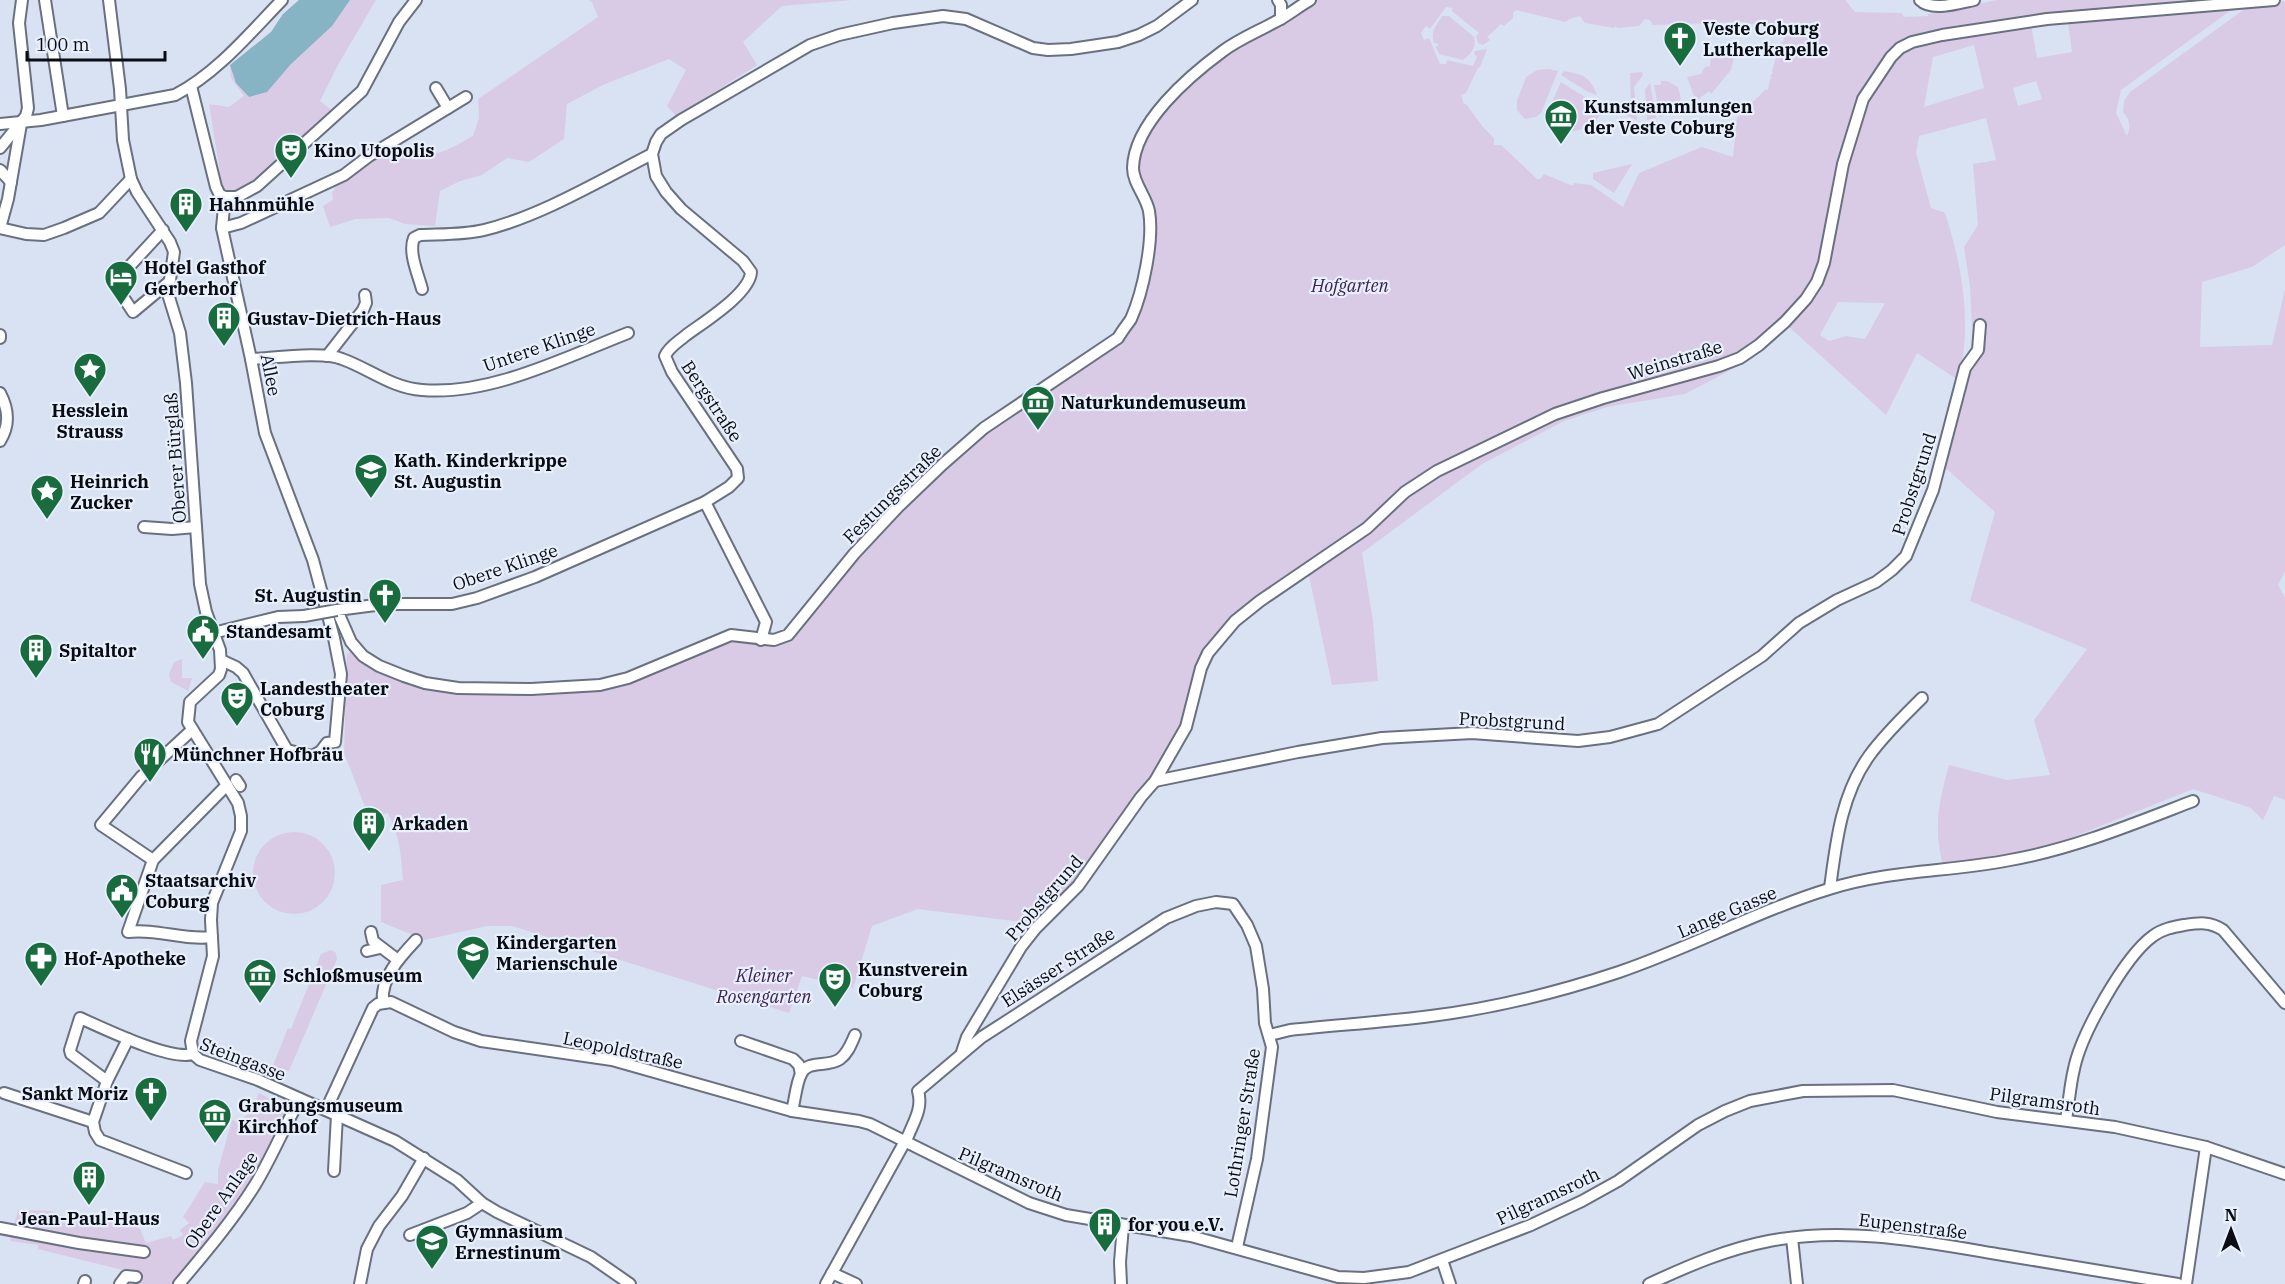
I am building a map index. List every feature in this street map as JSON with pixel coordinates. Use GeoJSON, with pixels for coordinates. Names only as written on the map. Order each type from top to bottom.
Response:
{"type":"FeatureCollection","features":[{"type":"Feature","properties":{"kind":"street"},"geometry":{"type":"LineString","coordinates":[[0,148],[26,116],[28,108],[19,23],[22,0]]}},
{"type":"Feature","properties":{"kind":"street"},"geometry":{"type":"LineString","coordinates":[[45,0],[63,116]]}},
{"type":"Feature","properties":{"kind":"street","name":"Oberer Bürglaß"},"geometry":{"type":"LineString","coordinates":[[109,0],[119,78],[123,140],[131,179],[174,252],[175,260],[168,294],[180,333],[186,383],[200,584],[221,660]]}},
{"type":"Feature","properties":{"kind":"street"},"geometry":{"type":"LineString","coordinates":[[0,124],[63,116],[175,95],[191,86],[224,59],[282,0]]}},
{"type":"Feature","properties":{"kind":"street"},"geometry":{"type":"LineString","coordinates":[[191,86],[216,187],[220,195],[237,197],[257,186],[362,91],[399,22],[416,0]]}},
{"type":"Feature","properties":{"kind":"street"},"geometry":{"type":"LineString","coordinates":[[422,289],[413,255],[414,238],[420,235],[468,233],[496,226],[550,205],[652,154],[661,134],[681,120],[810,45],[893,23],[943,16],[966,19],[1033,48],[1071,49],[1118,42],[1138,35],[1157,26],[1192,0]]}},
{"type":"Feature","properties":{"kind":"street"},"geometry":{"type":"LineString","coordinates":[[1278,0],[1282,10],[1281,19]]}},
{"type":"Feature","properties":{"kind":"street","name":"Festungsstraße"},"geometry":{"type":"LineString","coordinates":[[337,610],[351,642],[363,656],[379,666],[404,676],[425,683],[458,688],[600,685],[628,678],[731,635],[761,640],[779,639],[788,635],[854,554],[898,507],[975,436],[1118,338],[1130,320],[1137,301],[1149,243],[1148,207],[1133,170],[1137,148],[1145,130],[1159,109],[1186,81],[1223,50],[1281,19],[1310,0]]}},
{"type":"Feature","properties":{"kind":"street"},"geometry":{"type":"LineString","coordinates":[[1920,0],[1924,4],[1936,6],[1974,0]]}},
{"type":"Feature","properties":{"kind":"street","name":"Weinstraße"},"geometry":{"type":"LineString","coordinates":[[1155,781],[1186,727],[1201,668],[1208,653],[1220,638],[1235,621],[1260,601],[1367,528],[1405,492],[1437,471],[1556,414],[1740,358],[1785,322],[1817,282],[1824,263],[1843,164],[1863,99],[1891,57],[1900,48],[1912,42],[1942,35],[2047,19],[2274,0]]}},
{"type":"Feature","properties":{"kind":"street"},"geometry":{"type":"LineString","coordinates":[[436,88],[448,108]]}},
{"type":"Feature","properties":{"kind":"street"},"geometry":{"type":"LineString","coordinates":[[222,228],[241,223],[344,175],[369,156],[466,98]]}},
{"type":"Feature","properties":{"kind":"street"},"geometry":{"type":"LineString","coordinates":[[22,121],[0,228],[44,235],[99,213],[131,179]]}},
{"type":"Feature","properties":{"kind":"street","name":"Bergstraße"},"geometry":{"type":"LineString","coordinates":[[652,154],[656,176],[666,192],[688,216],[743,261],[751,272],[748,284],[736,297],[674,345],[665,356],[672,372],[737,469],[738,478],[705,502]]}},
{"type":"Feature","properties":{"kind":"street"},"geometry":{"type":"LineString","coordinates":[[0,170],[11,182]]}},
{"type":"Feature","properties":{"kind":"street","name":"Allee"},"geometry":{"type":"LineString","coordinates":[[221,660],[243,673],[289,752],[312,756],[321,751],[327,743],[335,742],[341,674],[334,638],[313,560],[265,433],[222,228],[225,197]]}},
{"type":"Feature","properties":{"kind":"street"},"geometry":{"type":"LineString","coordinates":[[163,230],[114,283],[133,312],[169,282]]}},
{"type":"Feature","properties":{"kind":"street"},"geometry":{"type":"LineString","coordinates":[[327,356],[363,310],[366,303],[365,296]]}},
{"type":"Feature","properties":{"kind":"street","name":"Probstgrund"},"geometry":{"type":"LineString","coordinates":[[962,1052],[967,1037],[1021,947],[1036,928],[1078,886],[1141,797],[1155,781],[1298,752],[1382,738],[1472,733],[1578,741],[1610,737],[1658,724],[1762,656],[1799,623],[1838,600],[1876,582],[1906,556],[1933,490],[1965,368],[1978,350],[1980,325]]}},
{"type":"Feature","properties":{"kind":"street","name":"Untere Klinge"},"geometry":{"type":"LineString","coordinates":[[251,359],[327,356],[343,359],[365,371],[407,388],[435,391],[474,386],[530,371],[628,333]]}},
{"type":"Feature","properties":{"kind":"street"},"geometry":{"type":"LineString","coordinates":[[0,393],[7,410],[8,422],[0,441]]}},
{"type":"Feature","properties":{"kind":"street"},"geometry":{"type":"LineString","coordinates":[[705,502],[766,622],[761,640]]}},
{"type":"Feature","properties":{"kind":"street","name":"Obere Klinge"},"geometry":{"type":"LineString","coordinates":[[213,633],[278,617],[304,616],[382,604],[436,605],[477,598],[557,568],[705,502]]}},
{"type":"Feature","properties":{"kind":"street"},"geometry":{"type":"LineString","coordinates":[[144,527],[172,529],[195,527]]}},
{"type":"Feature","properties":{"kind":"street"},"geometry":{"type":"LineString","coordinates":[[193,1054],[191,1041],[213,956],[212,903],[241,831],[241,816],[234,784],[188,722],[188,707],[219,675],[221,660]]}},
{"type":"Feature","properties":{"kind":"street"},"geometry":{"type":"LineString","coordinates":[[1830,888],[1844,807],[1859,773],[1869,757],[1922,698]]}},
{"type":"Feature","properties":{"kind":"street"},"geometry":{"type":"LineString","coordinates":[[153,860],[101,825],[141,777],[192,730]]}},
{"type":"Feature","properties":{"kind":"street"},"geometry":{"type":"LineString","coordinates":[[212,937],[193,938],[143,930],[128,932],[153,860],[177,834],[234,784]]}},
{"type":"Feature","properties":{"kind":"street","name":"Lange Gasse"},"geometry":{"type":"LineString","coordinates":[[1270,1035],[1290,1030],[1433,1016],[1533,996],[1650,961],[1830,888],[1889,874],[1978,865],[2044,853],[2119,829],[2193,801]]}},
{"type":"Feature","properties":{"kind":"street","name":"Elsässer Straße"},"geometry":{"type":"LineString","coordinates":[[904,1142],[919,1111],[918,1091],[941,1074],[962,1052],[1166,918],[1196,906],[1216,902],[1233,904]]}},
{"type":"Feature","properties":{"kind":"street","name":"Lothringer Straße"},"geometry":{"type":"LineString","coordinates":[[1233,904],[1247,925],[1256,946],[1263,989],[1265,1023],[1272,1047],[1264,1116],[1237,1248]]}},
{"type":"Feature","properties":{"kind":"street"},"geometry":{"type":"LineString","coordinates":[[2066,1119],[2074,1067],[2101,1004],[2138,949],[2163,930],[2199,922],[2211,924],[2223,930],[2285,1003]]}},
{"type":"Feature","properties":{"kind":"street"},"geometry":{"type":"LineString","coordinates":[[371,932],[373,941],[398,960]]}},
{"type":"Feature","properties":{"kind":"street"},"geometry":{"type":"LineString","coordinates":[[334,1171],[332,1113],[373,1008],[383,1002],[382,989],[398,960],[416,940]]}},
{"type":"Feature","properties":{"kind":"street"},"geometry":{"type":"LineString","coordinates":[[367,951],[380,948]]}},
{"type":"Feature","properties":{"kind":"street","name":"Leopoldstraße"},"geometry":{"type":"LineString","coordinates":[[383,1002],[391,1002],[454,1032],[481,1041],[633,1065],[792,1111],[859,1121]]}},
{"type":"Feature","properties":{"kind":"street","name":"Steingasse"},"geometry":{"type":"LineString","coordinates":[[106,1084],[71,1054],[70,1050],[80,1018],[128,1039],[177,1054],[193,1054],[200,1060],[258,1080],[395,1141],[443,1171],[482,1203],[591,1257],[630,1284]]}},
{"type":"Feature","properties":{"kind":"street"},"geometry":{"type":"LineString","coordinates":[[801,1074],[809,1066],[839,1060],[848,1052],[855,1035]]}},
{"type":"Feature","properties":{"kind":"street"},"geometry":{"type":"LineString","coordinates":[[128,1039],[106,1084],[93,1122],[95,1132],[100,1140],[186,1173]]}},
{"type":"Feature","properties":{"kind":"street"},"geometry":{"type":"LineString","coordinates":[[741,1041],[793,1059],[799,1065],[801,1074],[792,1111]]}},
{"type":"Feature","properties":{"kind":"street","name":"Pilgramsroth"},"geometry":{"type":"LineString","coordinates":[[859,1121],[870,1124],[1029,1203],[1066,1215],[1191,1236],[1338,1277],[1364,1278],[1409,1272],[1532,1225],[1582,1201],[1644,1165],[1698,1125],[1725,1111],[1767,1097],[1824,1089],[1893,1090],[1974,1108],[2066,1119],[2136,1131],[2206,1147],[2285,1174]]}},
{"type":"Feature","properties":{"kind":"street"},"geometry":{"type":"LineString","coordinates":[[4,1093],[93,1122]]}},
{"type":"Feature","properties":{"kind":"street","name":"Obere Anlage"},"geometry":{"type":"LineString","coordinates":[[180,1284],[236,1214],[277,1148],[300,1099]]}},
{"type":"Feature","properties":{"kind":"street"},"geometry":{"type":"LineString","coordinates":[[826,1284],[904,1142]]}},
{"type":"Feature","properties":{"kind":"street"},"geometry":{"type":"LineString","coordinates":[[2186,1284],[2206,1147]]}},
{"type":"Feature","properties":{"kind":"street"},"geometry":{"type":"LineString","coordinates":[[360,1284],[367,1249],[379,1226],[402,1196],[424,1158]]}},
{"type":"Feature","properties":{"kind":"street"},"geometry":{"type":"LineString","coordinates":[[410,1235],[467,1213],[482,1203]]}},
{"type":"Feature","properties":{"kind":"street"},"geometry":{"type":"LineString","coordinates":[[1120,1284],[1123,1226]]}},
{"type":"Feature","properties":{"kind":"street"},"geometry":{"type":"LineString","coordinates":[[0,1228],[79,1243],[144,1252]]}},
{"type":"Feature","properties":{"kind":"street","name":"Eupenstraße"},"geometry":{"type":"LineString","coordinates":[[1649,1284],[1739,1248],[1792,1238],[1851,1235],[1889,1237],[2178,1284]]}},
{"type":"Feature","properties":{"kind":"street"},"geometry":{"type":"LineString","coordinates":[[1792,1238],[1797,1284]]}},
{"type":"Feature","properties":{"kind":"street"},"geometry":{"type":"LineString","coordinates":[[1442,1260],[1449,1284]]}},
{"type":"Feature","properties":{"kind":"street"},"geometry":{"type":"LineString","coordinates":[[832,1273],[856,1284]]}},
{"type":"Feature","properties":{"kind":"street"},"geometry":{"type":"LineString","coordinates":[[120,1284],[126,1276],[136,1277]]}},
{"type":"Feature","properties":{"kind":"green space"},"geometry":{"type":"Polygon","coordinates":[[[299,0],[376,0],[339,63],[320,101],[335,113],[238,192],[226,190],[222,184],[209,104],[229,107],[244,96],[231,78],[230,65],[271,32],[283,14],[299,0]]]}},
{"type":"Feature","properties":{"kind":"green space"},"geometry":{"type":"Polygon","coordinates":[[[589,0],[852,0],[782,6],[743,42],[757,65],[676,116],[667,106],[686,70],[669,59],[605,84],[567,104],[564,139],[529,162],[507,158],[482,175],[460,181],[440,191],[435,226],[405,224],[389,218],[356,219],[330,227],[323,206],[333,200],[332,193],[336,186],[395,146],[418,153],[436,153],[473,136],[479,118],[478,99],[598,17],[589,0]]]}},
{"type":"Feature","properties":{"kind":"green space","name":"Hofgarten"},"geometry":{"type":"Polygon","coordinates":[[[1314,0],[1845,0],[1855,12],[1901,13],[1904,17],[1928,16],[1928,14],[1997,0],[2245,0],[2121,90],[2116,113],[2127,136],[2129,123],[2123,112],[2124,101],[2130,92],[2246,8],[2254,4],[2285,1],[2285,245],[2252,267],[2202,282],[2200,347],[2272,345],[2285,289],[2285,571],[2278,585],[2285,598],[2285,800],[2274,796],[2263,820],[2251,808],[2193,789],[2041,850],[1977,862],[1943,865],[1938,839],[1938,815],[1949,765],[2007,780],[2050,775],[2034,720],[2087,649],[1970,601],[1995,512],[1941,464],[1966,369],[1979,361],[1978,356],[1984,337],[1980,325],[1972,327],[1970,287],[1964,247],[1978,225],[1973,164],[1996,160],[1986,118],[1919,136],[1916,153],[1931,208],[1945,213],[1961,274],[1965,338],[1958,380],[1917,353],[1886,415],[1787,325],[1748,361],[1685,394],[1607,407],[1564,421],[1482,464],[1362,553],[1373,621],[1378,681],[1332,685],[1307,566],[1217,637],[1188,712],[1162,761],[1069,887],[1037,924],[918,909],[872,926],[853,988],[802,976],[789,1013],[512,926],[487,926],[425,940],[381,922],[381,885],[403,880],[401,854],[388,813],[369,817],[344,753],[347,654],[353,650],[428,688],[564,692],[608,689],[640,678],[728,640],[738,639],[769,645],[797,635],[857,557],[916,494],[971,444],[1019,409],[1107,352],[1129,333],[1136,319],[1155,224],[1138,174],[1137,161],[1149,131],[1173,99],[1222,56],[1314,0]],[[1446,7],[1430,29],[1426,26],[1421,33],[1424,40],[1429,38],[1440,64],[1446,64],[1447,60],[1473,66],[1477,57],[1474,54],[1475,51],[1487,49],[1466,93],[1461,95],[1464,104],[1494,138],[1494,145],[1501,145],[1537,179],[1544,174],[1573,186],[1574,183],[1591,185],[1623,207],[1639,173],[1702,147],[1733,157],[1737,118],[1766,89],[1768,90],[1770,79],[1773,78],[1770,77],[1778,46],[1784,40],[1783,33],[1779,29],[1743,22],[1653,25],[1650,20],[1645,19],[1639,26],[1618,28],[1615,26],[1614,28],[1585,23],[1580,16],[1566,22],[1516,10],[1513,18],[1504,26],[1501,24],[1487,37],[1490,40],[1483,45],[1478,43],[1476,36],[1479,33],[1452,11],[1452,8],[1446,7]],[[2067,15],[2030,19],[2037,58],[2072,52],[2067,15]],[[1974,45],[1933,57],[1924,107],[1984,88],[1974,45]],[[2036,81],[2013,88],[2018,106],[2042,99],[2036,81]],[[1838,302],[1820,335],[1829,341],[1846,336],[1865,339],[1885,303],[1838,302]]]}},
{"type":"Feature","properties":{"kind":"green space"},"geometry":{"type":"Polygon","coordinates":[[[1442,16],[1449,16],[1474,37],[1473,50],[1463,60],[1439,54],[1436,47],[1439,44],[1434,43],[1433,36],[1434,29],[1442,16]]]}},
{"type":"Feature","properties":{"kind":"green space"},"geometry":{"type":"Polygon","coordinates":[[[1726,53],[1734,57],[1731,70],[1711,94],[1709,91],[1696,101],[1687,77],[1701,74],[1705,67],[1710,66],[1711,55],[1726,53]]]}},
{"type":"Feature","properties":{"kind":"green space"},"geometry":{"type":"Polygon","coordinates":[[[1537,70],[1558,71],[1541,113],[1536,117],[1525,119],[1517,110],[1517,101],[1526,77],[1537,70]]]}},
{"type":"Feature","properties":{"kind":"green space"},"geometry":{"type":"Polygon","coordinates":[[[1564,71],[1585,77],[1597,95],[1561,75],[1564,71]]]}},
{"type":"Feature","properties":{"kind":"green space"},"geometry":{"type":"Polygon","coordinates":[[[1642,72],[1643,75],[1634,87],[1637,120],[1621,113],[1611,113],[1611,110],[1631,110],[1630,73],[1642,72]]]}},
{"type":"Feature","properties":{"kind":"green space"},"geometry":{"type":"Polygon","coordinates":[[[1661,81],[1667,81],[1678,87],[1681,99],[1676,111],[1660,117],[1654,85],[1661,85],[1661,81]]]}},
{"type":"Feature","properties":{"kind":"green space"},"geometry":{"type":"Polygon","coordinates":[[[1561,82],[1597,105],[1601,113],[1585,128],[1563,131],[1550,125],[1546,119],[1561,82]]]}},
{"type":"Feature","properties":{"kind":"green space"},"geometry":{"type":"Polygon","coordinates":[[[1650,83],[1656,118],[1647,120],[1645,90],[1650,83]]]}},
{"type":"Feature","properties":{"kind":"green space"},"geometry":{"type":"Polygon","coordinates":[[[1632,164],[1614,193],[1593,179],[1593,173],[1632,164]]]}},
{"type":"Feature","properties":{"kind":"green space"},"geometry":{"type":"Polygon","coordinates":[[[182,659],[182,678],[192,678],[188,691],[171,682],[169,674],[174,662],[182,659]]]}},
{"type":"Feature","properties":{"kind":"green space"},"geometry":{"type":"Polygon","coordinates":[[[286,832],[302,832],[317,839],[328,850],[335,865],[332,889],[323,902],[302,914],[286,914],[271,907],[260,896],[253,881],[253,865],[260,850],[271,839],[286,832]]]}},
{"type":"Feature","properties":{"kind":"green space"},"geometry":{"type":"Polygon","coordinates":[[[331,950],[336,953],[337,959],[289,1071],[286,1070],[283,1077],[270,1073],[288,1028],[291,1029],[321,954],[331,950]]]}},
{"type":"Feature","properties":{"kind":"green space"},"geometry":{"type":"Polygon","coordinates":[[[259,1093],[283,1106],[288,1114],[263,1159],[235,1202],[173,1284],[119,1284],[123,1270],[38,1249],[38,1245],[10,1241],[18,1210],[51,1211],[74,1220],[75,1216],[83,1217],[83,1214],[90,1218],[112,1221],[119,1219],[140,1229],[146,1243],[171,1236],[173,1240],[183,1235],[180,1230],[189,1223],[183,1217],[205,1182],[218,1184],[218,1170],[232,1120],[238,1122],[251,1112],[259,1093]]]}},
{"type":"Feature","properties":{"kind":"water"},"geometry":{"type":"Polygon","coordinates":[[[299,0],[350,0],[332,26],[291,64],[267,92],[249,97],[236,83],[230,65],[271,32],[283,14],[299,0]]]}},
{"type":"Feature","properties":{"kind":"place","name":"Veste Coburg Lutherkapelle"},"geometry":{"type":"Point","coordinates":[1680,67]}},
{"type":"Feature","properties":{"kind":"place","name":"Kunstsammlungen der Veste Coburg"},"geometry":{"type":"Point","coordinates":[1561,145]}},
{"type":"Feature","properties":{"kind":"place","name":"Kino Utopolis"},"geometry":{"type":"Point","coordinates":[291,179]}},
{"type":"Feature","properties":{"kind":"place","name":"Hahnmühle"},"geometry":{"type":"Point","coordinates":[186,233]}},
{"type":"Feature","properties":{"kind":"place","name":"Hotel Gasthof Gerberhof"},"geometry":{"type":"Point","coordinates":[121,306]}},
{"type":"Feature","properties":{"kind":"place","name":"Gustav-Dietrich-Haus"},"geometry":{"type":"Point","coordinates":[224,347]}},
{"type":"Feature","properties":{"kind":"place","name":"Hesslein Strauss"},"geometry":{"type":"Point","coordinates":[90,398]}},
{"type":"Feature","properties":{"kind":"place","name":"Naturkundemuseum"},"geometry":{"type":"Point","coordinates":[1038,431]}},
{"type":"Feature","properties":{"kind":"place","name":"Kath. Kinderkrippe St. Augustin"},"geometry":{"type":"Point","coordinates":[371,499]}},
{"type":"Feature","properties":{"kind":"place","name":"Heinrich Zucker"},"geometry":{"type":"Point","coordinates":[47,520]}},
{"type":"Feature","properties":{"kind":"place","name":"St. Augustin"},"geometry":{"type":"Point","coordinates":[385,624]}},
{"type":"Feature","properties":{"kind":"place","name":"Standesamt"},"geometry":{"type":"Point","coordinates":[203,660]}},
{"type":"Feature","properties":{"kind":"place","name":"Spitaltor"},"geometry":{"type":"Point","coordinates":[36,679]}},
{"type":"Feature","properties":{"kind":"place","name":"Landestheater Coburg"},"geometry":{"type":"Point","coordinates":[237,727]}},
{"type":"Feature","properties":{"kind":"place","name":"Münchner Hofbräu"},"geometry":{"type":"Point","coordinates":[150,783]}},
{"type":"Feature","properties":{"kind":"place","name":"Arkaden"},"geometry":{"type":"Point","coordinates":[369,852]}},
{"type":"Feature","properties":{"kind":"place","name":"Staatsarchiv Coburg"},"geometry":{"type":"Point","coordinates":[122,919]}},
{"type":"Feature","properties":{"kind":"place","name":"Kindergarten Marienschule"},"geometry":{"type":"Point","coordinates":[473,981]}},
{"type":"Feature","properties":{"kind":"place","name":"Hof-Apotheke"},"geometry":{"type":"Point","coordinates":[41,987]}},
{"type":"Feature","properties":{"kind":"place","name":"Schloßmuseum"},"geometry":{"type":"Point","coordinates":[260,1004]}},
{"type":"Feature","properties":{"kind":"place","name":"Kunstverein Coburg"},"geometry":{"type":"Point","coordinates":[835,1008]}},
{"type":"Feature","properties":{"kind":"place","name":"Sankt Moriz"},"geometry":{"type":"Point","coordinates":[151,1122]}},
{"type":"Feature","properties":{"kind":"place","name":"Grabungsmuseum Kirchhof"},"geometry":{"type":"Point","coordinates":[215,1144]}},
{"type":"Feature","properties":{"kind":"place","name":"Jean-Paul-Haus"},"geometry":{"type":"Point","coordinates":[89,1206]}},
{"type":"Feature","properties":{"kind":"place","name":"for you e.V."},"geometry":{"type":"Point","coordinates":[1105,1253]}},
{"type":"Feature","properties":{"kind":"place","name":"Gymnasium Ernestinum"},"geometry":{"type":"Point","coordinates":[432,1270]}},
{"type":"Feature","properties":{"kind":"park label","name":"Kleiner Rosengarten"},"geometry":{"type":"Point","coordinates":[764,985]}}]}
